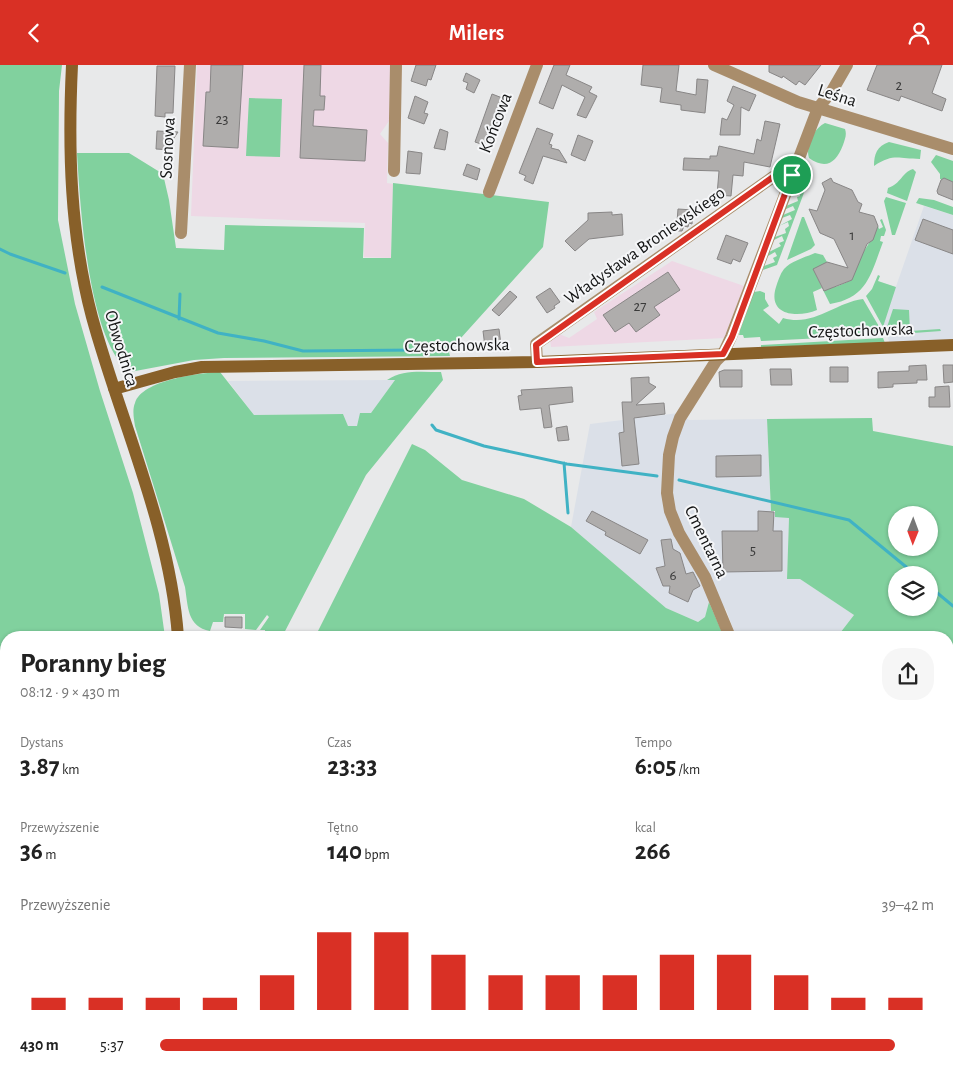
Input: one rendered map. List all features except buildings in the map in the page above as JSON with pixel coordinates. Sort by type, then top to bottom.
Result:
[{"type":"street","name":"Obwodnica","points":[[72,65],[70,158],[78,246],[92,317],[163,546],[173,594],[177,631]]},
{"type":"street","name":"Sosnowa","points":[[181,233],[190,65]]},
{"type":"street","points":[[394,171],[396,65]]},
{"type":"street","name":"Końcowa","points":[[489,192],[537,65]]},
{"type":"street","name":"Leśna","points":[[714,65],[798,102],[953,149]]},
{"type":"street","points":[[723,354],[732,337],[818,108],[832,91],[847,65]]},
{"type":"street","name":"Władysława Broniewskiego","points":[[537,362],[536,345],[773,177],[792,175]]},
{"type":"street","name":"Częstochowska","points":[[114,389],[174,372],[202,367],[537,362],[953,345]]},
{"type":"street","name":"Cmentarna","points":[[723,354],[716,361],[680,419],[669,455],[667,493],[670,511],[676,525],[705,577],[728,631]]},
{"type":"shaded area","points":[[197,65],[390,65],[389,121],[380,134],[388,143],[387,183],[393,184],[391,258],[364,257],[365,223],[191,216]]},
{"type":"shaded area","points":[[924,206],[953,215],[953,339],[890,343],[883,324]]},
{"type":"shaded area","points":[[672,261],[744,286],[724,338],[551,347],[550,340],[559,334],[569,338],[597,319],[594,312]]},
{"type":"shaded area","points":[[395,380],[371,413],[357,426],[348,426],[343,414],[254,415],[228,381]]},
{"type":"shaded area","points":[[679,413],[689,420],[767,419],[771,511],[789,517],[787,579],[800,579],[854,615],[842,631],[734,631],[726,609],[709,602],[705,617],[698,622],[666,608],[571,527],[590,424]]},
{"type":"green space","points":[[0,65],[62,65],[59,91],[58,220],[75,304],[100,391],[133,493],[159,594],[164,631],[0,631]]},
{"type":"green space","points":[[249,98],[282,99],[280,157],[246,156]]},
{"type":"green space","points":[[825,123],[845,129],[846,137],[834,160],[830,163],[820,164],[809,158],[808,148],[814,133]]},
{"type":"green space","points":[[889,142],[921,150],[920,159],[892,158],[874,166],[877,151]]},
{"type":"green space","points":[[77,153],[129,153],[163,174],[176,248],[224,250],[225,225],[364,228],[363,258],[391,258],[393,183],[549,202],[543,247],[460,339],[449,352],[450,356],[224,358],[194,360],[130,372],[116,356],[104,333],[96,303],[84,237]]},
{"type":"green space","points":[[936,155],[953,161],[953,182],[940,179],[940,174],[931,162]]},
{"type":"green space","points":[[803,169],[809,170],[811,174],[777,265],[763,270],[764,266],[775,262],[773,258],[777,256],[775,252],[768,256],[769,252],[781,246],[779,243],[784,241],[782,236],[774,240],[775,237],[786,233],[785,229],[789,226],[788,222],[779,226],[792,219],[790,215],[782,218],[783,215],[795,210],[793,206],[786,209],[786,206],[798,201],[797,197],[800,196],[801,187],[805,185],[803,181],[794,185],[799,171]]},
{"type":"green space","points":[[913,169],[916,172],[907,201],[887,193],[888,188]]},
{"type":"green space","points":[[886,197],[906,203],[895,235],[892,235],[884,201]]},
{"type":"green space","points":[[919,198],[934,200],[953,207],[953,215],[916,203]]},
{"type":"green space","points":[[802,217],[804,217],[815,245],[811,249],[787,260]]},
{"type":"green space","points":[[882,219],[886,230],[884,236],[881,236],[880,241],[883,242],[871,274],[860,290],[853,296],[830,304],[823,290],[852,280],[856,265],[878,226],[879,229],[883,227],[880,220]]},
{"type":"green space","points":[[815,253],[823,255],[827,262],[814,270],[822,288],[813,292],[817,310],[793,314],[780,309],[774,297],[783,271],[795,261]]},
{"type":"green space","points":[[878,275],[880,276],[878,281],[896,287],[883,327],[866,296],[872,289]]},
{"type":"green space","points":[[760,291],[765,293],[765,299],[769,306],[763,310],[779,324],[783,318],[794,320],[814,317],[853,301],[863,299],[884,335],[761,341],[760,337],[744,338],[743,335],[739,335],[740,330],[754,292]]},
{"type":"green space","points":[[893,309],[909,310],[910,331],[940,329],[941,331],[886,335],[884,330],[886,330]]},
{"type":"green space","points":[[883,338],[885,343],[761,347],[761,345]]},
{"type":"green space","points":[[220,372],[254,415],[343,414],[348,426],[357,426],[360,413],[371,413],[395,380],[387,380],[393,376],[413,372],[441,372],[443,380],[366,475],[285,631],[260,630],[269,617],[267,615],[256,630],[245,629],[245,614],[224,614],[223,622],[213,622],[210,631],[202,629],[197,625],[190,615],[185,587],[135,426],[133,412],[135,403],[140,395],[148,389],[172,379]]},
{"type":"green space","points":[[872,418],[873,431],[953,446],[953,631],[842,631],[854,615],[800,579],[787,579],[789,518],[775,517],[775,511],[771,511],[767,419]]},
{"type":"green space","points":[[412,444],[425,450],[462,480],[524,499],[571,527],[666,608],[698,622],[705,617],[709,602],[721,631],[318,631]]},
{"type":"waterway","points":[[0,249],[65,273]]},
{"type":"waterway","points":[[102,287],[218,333],[264,341],[303,351],[417,350]]},
{"type":"waterway","points":[[179,319],[180,294]]},
{"type":"waterway","points":[[432,425],[436,430],[484,446],[567,464],[657,476]]},
{"type":"waterway","points":[[564,463],[568,513]]},
{"type":"waterway","points":[[679,480],[849,520],[905,566]]},
{"type":"waterway","points":[[938,594],[953,606]]},
{"type":"route","points":[[792,175],[732,337],[723,354],[537,362],[536,345],[773,177],[792,175]]}]
